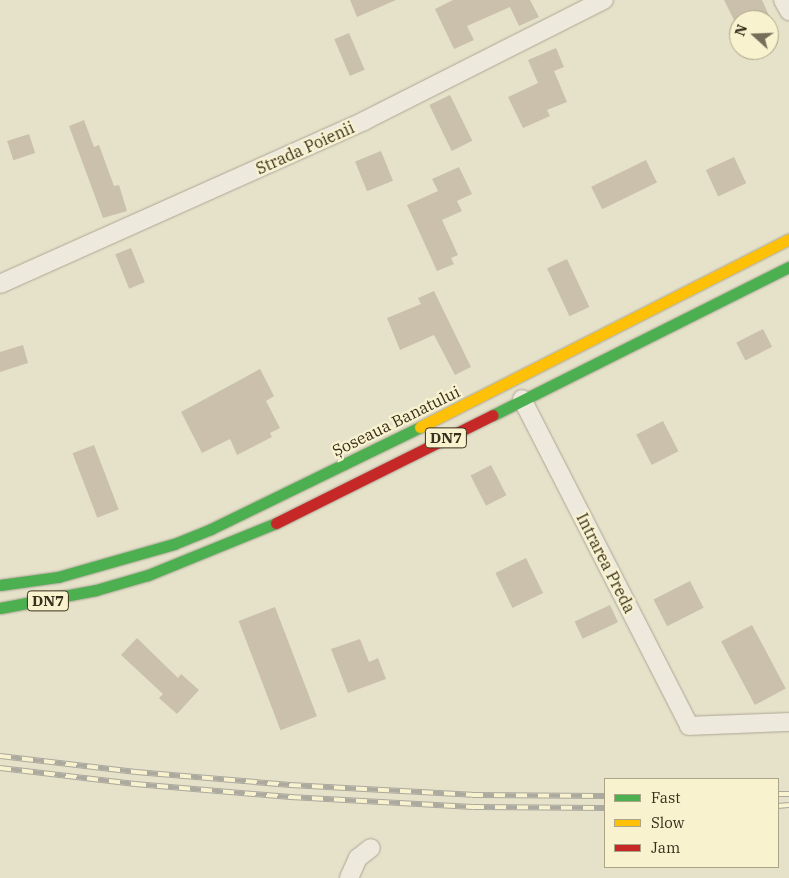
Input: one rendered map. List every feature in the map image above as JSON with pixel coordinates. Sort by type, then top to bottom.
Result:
[{"type":"main road","name":"Șoseaua Banatului","points":[[0,585],[58,577],[96,568],[211,529],[496,390],[789,239]]},
{"type":"main road","name":"DN7","points":[[0,608],[96,590],[148,575],[265,529],[789,267]]},
{"type":"street","name":"Strada Poienii","points":[[0,284],[364,121],[604,0]]},
{"type":"street","points":[[783,0],[789,11]]},
{"type":"street","name":"Intrarea Preda","points":[[522,399],[689,726],[789,722]]},
{"type":"street","points":[[350,878],[358,858],[371,848]]},
{"type":"building","points":[[350,0],[396,0],[357,17]]},
{"type":"building","points":[[453,0],[530,0],[539,17],[519,26],[510,7],[467,26],[474,40],[454,49],[435,9]]},
{"type":"building","points":[[724,0],[762,0],[766,10],[729,10]]},
{"type":"building","points":[[349,33],[365,70],[350,76],[334,39]]},
{"type":"building","points":[[556,48],[564,67],[554,71],[567,102],[547,110],[550,116],[523,128],[508,97],[538,83],[528,60]]},
{"type":"building","points":[[450,95],[472,141],[452,151],[429,105]]},
{"type":"building","points":[[84,120],[94,147],[99,145],[114,186],[119,185],[127,211],[103,218],[69,126]]},
{"type":"building","points":[[29,134],[35,153],[13,160],[7,141]]},
{"type":"building","points":[[381,151],[393,181],[367,191],[355,161]]},
{"type":"building","points":[[734,157],[746,183],[718,196],[706,170]]},
{"type":"building","points":[[646,160],[657,182],[602,209],[591,187]]},
{"type":"building","points":[[459,167],[472,194],[457,201],[462,211],[442,220],[458,255],[451,258],[454,264],[437,271],[407,205],[438,191],[432,179]]},
{"type":"building","points":[[131,248],[145,282],[129,289],[115,254]]},
{"type":"building","points":[[567,259],[589,307],[569,316],[547,268]]},
{"type":"building","points":[[434,291],[471,367],[455,375],[434,335],[400,350],[387,318],[421,304],[418,298]]},
{"type":"building","points":[[763,329],[772,347],[745,360],[736,343]]},
{"type":"building","points":[[23,345],[28,363],[0,372],[0,352]]},
{"type":"building","points":[[260,369],[274,396],[266,401],[280,428],[270,433],[272,437],[237,455],[230,439],[202,453],[181,412]]},
{"type":"building","points":[[663,421],[678,451],[652,465],[636,435]]},
{"type":"building","points":[[94,445],[119,509],[97,518],[73,453]]},
{"type":"building","points":[[491,465],[506,495],[486,506],[471,475]]},
{"type":"building","points":[[526,558],[543,593],[513,608],[495,573]]},
{"type":"building","points":[[690,581],[704,608],[667,626],[653,600]]},
{"type":"building","points":[[610,605],[618,622],[583,639],[575,621]]},
{"type":"building","points":[[275,607],[317,716],[281,730],[239,621]]},
{"type":"building","points":[[752,625],[786,689],[755,705],[721,641]]},
{"type":"building","points":[[137,638],[178,678],[181,674],[199,690],[177,714],[159,698],[163,694],[121,655]]},
{"type":"building","points":[[360,639],[369,662],[378,658],[386,679],[348,693],[331,649]]},
{"type":"railway","points":[[0,756],[136,772],[290,785],[472,795],[604,796]]},
{"type":"railway","points":[[0,768],[135,784],[290,797],[473,807],[604,808]]},
{"type":"railway","points":[[779,794],[789,794]]},
{"type":"railway","points":[[779,806],[789,805]]},
{"type":"traffic: fast","points":[[493,415],[789,267]]},
{"type":"traffic: fast","points":[[0,585],[58,577],[174,544],[211,529],[420,427]]},
{"type":"traffic: fast","points":[[0,608],[96,590],[148,575],[276,523]]},
{"type":"traffic: slow","points":[[420,427],[789,239]]},
{"type":"traffic: jam","points":[[276,523],[493,415]]}]
